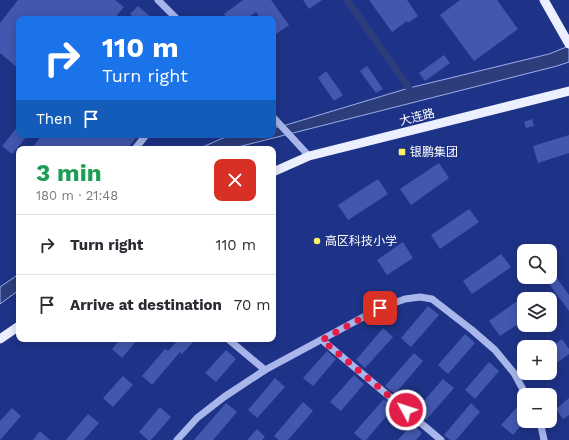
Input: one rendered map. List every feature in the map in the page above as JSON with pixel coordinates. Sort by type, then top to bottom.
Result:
[{"type":"main road","points":[[544,0],[569,44]]},
{"type":"main road","name":"大连路","points":[[276,171],[309,156],[569,91]]},
{"type":"main road","points":[[0,339],[16,328]]},
{"type":"street","points":[[158,0],[174,16]]},
{"type":"street","points":[[276,120],[309,156]]},
{"type":"street","points":[[137,146],[143,138]]},
{"type":"street","points":[[176,440],[202,414],[224,397],[265,370],[380,308],[405,299],[420,297],[432,299],[495,350],[514,373],[522,388]]},
{"type":"street","points":[[322,340],[441,440]]},
{"type":"street","points":[[232,342],[265,370]]},
{"type":"street","points":[[541,428],[544,440]]},
{"type":"water","points":[[569,46],[569,62],[276,137],[276,127],[409,88],[549,54]]},
{"type":"water","points":[[223,138],[273,138],[242,146],[205,146]]},
{"type":"water","points":[[16,276],[16,292],[0,304],[0,287]]},
{"type":"building","points":[[18,0],[115,0],[124,7],[116,16],[16,16],[16,66],[0,53],[0,23]]},
{"type":"building","points":[[243,0],[271,0],[289,25],[276,34],[276,16],[259,16],[256,12],[250,16],[225,16],[224,14]]},
{"type":"building","points":[[303,0],[322,0],[309,9]]},
{"type":"building","points":[[369,0],[407,0],[418,16],[408,23],[407,21],[392,32]]},
{"type":"building","points":[[460,0],[497,0],[518,29],[474,61],[440,15]]},
{"type":"building","points":[[138,6],[150,16],[132,16],[130,14]]},
{"type":"building","points":[[444,55],[450,63],[425,81],[419,73]]},
{"type":"building","points":[[367,66],[383,89],[376,93],[360,71]]},
{"type":"building","points":[[326,71],[343,95],[334,101],[318,78]]},
{"type":"building","points":[[532,119],[534,126],[526,128],[524,122]]},
{"type":"building","points":[[16,129],[16,138],[25,138],[19,146],[16,146],[16,149],[12,154],[2,146]]},
{"type":"building","points":[[569,135],[569,153],[538,163],[533,146]]},
{"type":"building","points":[[40,138],[136,138],[129,146],[33,146]]},
{"type":"building","points":[[439,163],[449,178],[411,205],[400,189]]},
{"type":"building","points":[[378,179],[388,194],[348,220],[338,205]]},
{"type":"building","points":[[469,209],[479,222],[440,249],[431,235]]},
{"type":"building","points":[[403,242],[413,258],[387,275],[377,260]]},
{"type":"building","points":[[501,254],[511,267],[472,294],[463,281]]},
{"type":"building","points":[[557,279],[569,295],[569,311],[557,295],[557,292],[555,292],[549,284],[557,284]]},
{"type":"building","points":[[517,301],[517,325],[500,336],[489,321]]},
{"type":"building","points":[[428,306],[439,315],[411,347],[401,338]]},
{"type":"building","points":[[383,328],[393,337],[365,368],[356,360]]},
{"type":"building","points":[[465,334],[475,343],[448,374],[438,365]]},
{"type":"building","points":[[562,339],[569,349],[569,354],[557,363],[557,343]]},
{"type":"building","points":[[118,342],[135,342],[122,358],[112,349]]},
{"type":"building","points":[[176,342],[193,342],[182,354],[180,352],[152,385],[142,376],[165,349],[168,351]]},
{"type":"building","points":[[226,350],[236,359],[216,382],[205,373]]},
{"type":"building","points":[[327,351],[336,359],[313,386],[303,378]]},
{"type":"building","points":[[414,353],[423,361],[395,394],[385,386]]},
{"type":"building","points":[[489,362],[499,371],[475,399],[465,390]]},
{"type":"building","points":[[354,375],[364,384],[341,411],[330,402]]},
{"type":"building","points":[[123,376],[133,385],[113,407],[103,398]]},
{"type":"building","points":[[275,378],[285,387],[257,418],[248,410]]},
{"type":"building","points":[[443,379],[454,388],[426,420],[415,411]]},
{"type":"building","points":[[569,398],[569,415],[563,419],[557,408]]},
{"type":"building","points":[[384,399],[394,407],[366,440],[362,440],[354,433]]},
{"type":"building","points":[[303,402],[313,411],[288,440],[279,440],[274,436]]},
{"type":"building","points":[[226,403],[237,412],[213,440],[194,440]]},
{"type":"building","points":[[471,403],[480,412],[456,440],[450,440],[444,435]]},
{"type":"building","points":[[160,407],[171,417],[151,440],[148,440],[139,432]]},
{"type":"building","points":[[517,407],[517,428],[519,428],[513,435],[501,425]]},
{"type":"building","points":[[12,408],[21,416],[0,440],[0,421]]},
{"type":"building","points":[[88,414],[99,423],[84,440],[66,440]]},
{"type":"building","points":[[412,424],[422,433],[416,440],[398,440]]},
{"type":"building","points":[[257,429],[265,437],[262,440],[247,440]]},
{"type":"building","points":[[40,431],[50,440],[33,440]]},
{"type":"waterway","points":[[347,0],[409,88]]},
{"type":"place","name":"银鹏集团","points":[[402,152]]},
{"type":"place","name":"高区科技小学","points":[[317,241]]},
{"type":"route","points":[[380,308],[322,340],[406,410]]}]
